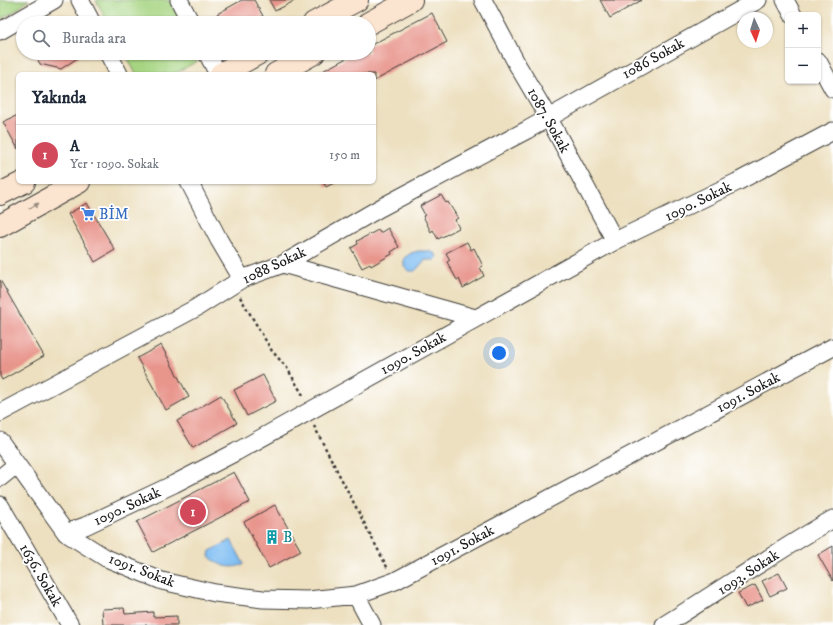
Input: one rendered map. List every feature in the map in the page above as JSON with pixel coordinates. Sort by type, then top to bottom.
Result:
[{"type":"main road","points":[[327,16],[357,0]]},
{"type":"main road","points":[[376,19],[412,0]]},
{"type":"main road","points":[[223,72],[246,60]]},
{"type":"main road","points":[[280,72],[301,60]]},
{"type":"main road","points":[[0,194],[20,184]]},
{"type":"main road","points":[[0,226],[75,184]]},
{"type":"street","points":[[26,16],[54,0]]},
{"type":"street","points":[[80,0],[88,16]]},
{"type":"street","points":[[179,0],[187,16]]},
{"type":"street","name":"1087. Sokak","points":[[483,0],[615,241]]},
{"type":"street","name":"1086 Sokak","points":[[548,117],[758,0]]},
{"type":"street","points":[[785,0],[791,12]]},
{"type":"street","points":[[0,31],[16,22]]},
{"type":"street","points":[[112,60],[119,72]]},
{"type":"street","points":[[211,60],[218,72]]},
{"type":"street","points":[[821,67],[833,89]]},
{"type":"street","name":"1088 Sokak","points":[[0,413],[196,308],[238,282],[283,264],[380,208],[548,117]]},
{"type":"street","name":"1090. Sokak","points":[[66,533],[85,526],[174,484],[236,452],[615,241],[737,182],[833,131]]},
{"type":"street","points":[[190,184],[219,240],[238,282]]},
{"type":"street","points":[[283,264],[475,318]]},
{"type":"street","name":"1091. Sokak","points":[[66,533],[106,558],[162,581],[215,594],[263,599],[308,600],[356,595],[395,581],[833,347]]},
{"type":"street","points":[[0,441],[66,533]]},
{"type":"street","points":[[0,478],[16,465]]},
{"type":"street","name":"1636. Sokak","points":[[0,505],[70,625]]},
{"type":"street","name":"1093. Sokak","points":[[664,625],[799,538],[833,519]]},
{"type":"street","points":[[356,595],[372,625]]},
{"type":"path","points":[[238,282],[272,351],[287,368],[301,391],[304,397],[307,412],[395,581]]},
{"type":"green space","points":[[0,0],[29,0],[12,13],[0,19]]},
{"type":"green space","points":[[96,0],[169,0],[178,16],[104,16]]},
{"type":"green space","points":[[129,60],[199,60],[178,72],[135,72]]},
{"type":"water","points":[[418,251],[429,251],[436,254],[437,258],[435,260],[425,260],[415,271],[408,271],[404,267],[404,258],[411,253]]},
{"type":"water","points":[[231,540],[244,564],[234,567],[225,566],[216,562],[209,556],[210,551]]},
{"type":"building","points":[[242,0],[254,0],[263,16],[218,16],[217,14]]},
{"type":"building","points":[[269,0],[296,0],[275,11]]},
{"type":"building","points":[[600,0],[642,0],[610,18]]},
{"type":"building","points":[[432,13],[447,42],[376,80],[376,72],[321,72],[343,60],[376,60],[376,42]]},
{"type":"building","points":[[38,60],[74,60],[61,69],[40,64]]},
{"type":"building","points":[[16,116],[16,145],[3,122]]},
{"type":"building","points":[[324,184],[332,184],[326,187]]},
{"type":"building","points":[[441,195],[446,203],[448,202],[458,218],[455,220],[459,228],[438,239],[433,230],[431,232],[420,206]]},
{"type":"building","points":[[87,203],[115,250],[95,262],[68,214]]},
{"type":"building","points":[[388,228],[399,247],[391,252],[392,254],[371,266],[370,264],[362,268],[351,248],[358,244],[357,241],[378,230],[380,233]]},
{"type":"building","points":[[467,242],[471,250],[474,248],[483,266],[480,267],[484,276],[463,288],[459,279],[457,280],[447,262],[450,260],[446,253]]},
{"type":"building","points":[[0,280],[44,356],[2,380],[0,376]]},
{"type":"building","points":[[161,345],[189,397],[166,410],[137,358]]},
{"type":"building","points":[[263,375],[276,401],[247,416],[234,390]]},
{"type":"building","points":[[221,395],[237,423],[193,448],[177,421]]},
{"type":"building","points":[[234,472],[250,502],[153,552],[137,522]]},
{"type":"building","name":"B","points":[[275,505],[301,551],[269,568],[244,522]]},
{"type":"building","points":[[833,546],[833,581],[818,555]]},
{"type":"building","points":[[779,573],[787,588],[770,596],[762,581]]},
{"type":"building","points":[[755,585],[763,600],[746,608],[738,593]]},
{"type":"building","points":[[124,608],[125,614],[153,612],[153,617],[177,616],[177,625],[103,625],[102,609]]},
{"type":"place","name":"BİM","points":[[88,214]]},
{"type":"place","name":"A","points":[[193,512]]},
{"type":"place","name":"B","points":[[272,537]]}]
